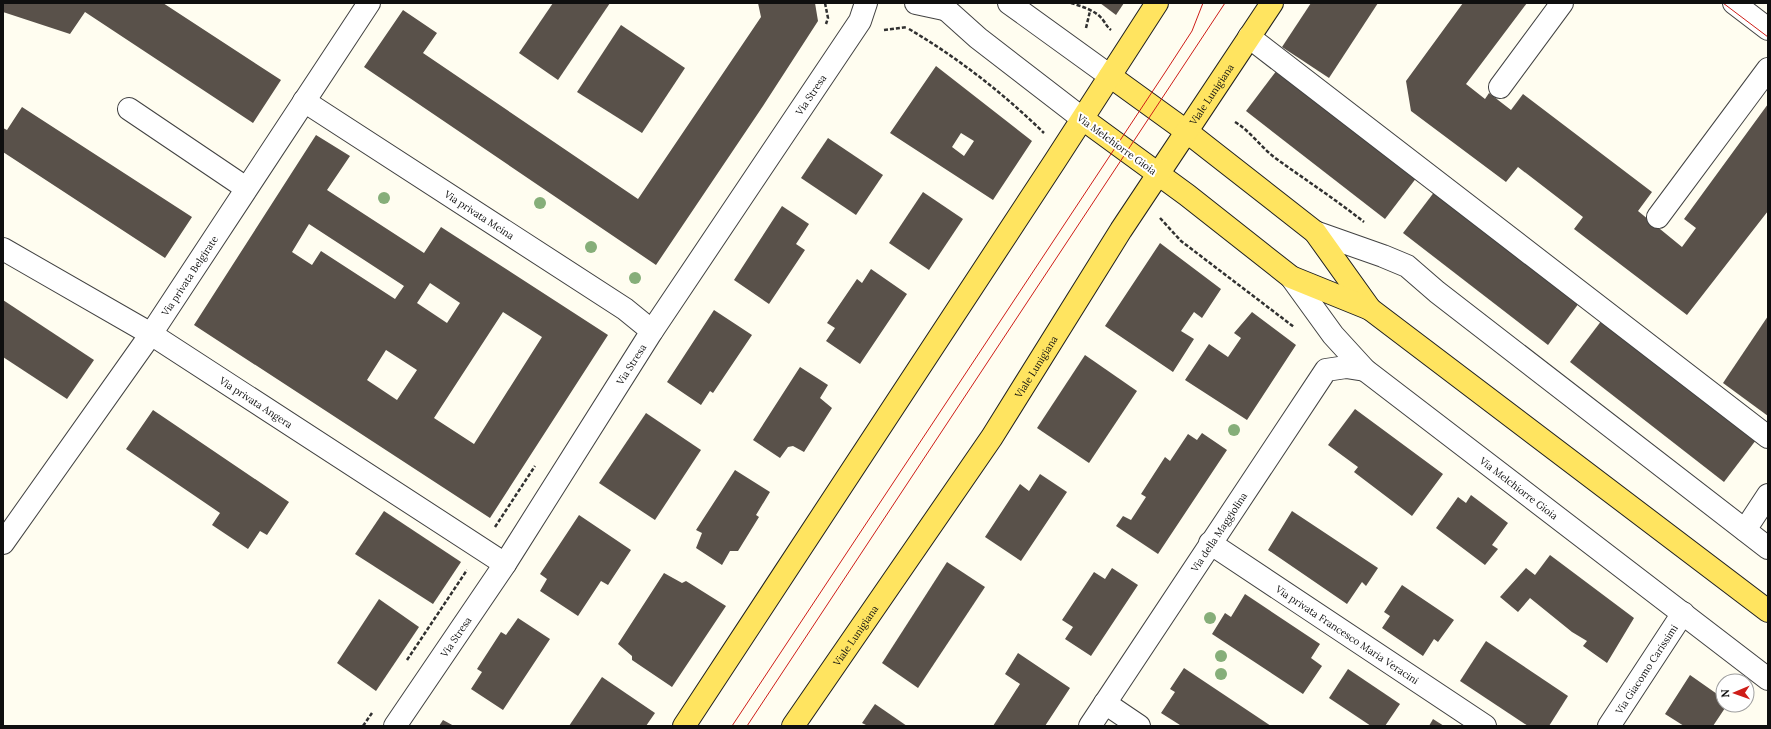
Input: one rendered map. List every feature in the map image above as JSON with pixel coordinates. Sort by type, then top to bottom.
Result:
[{"type":"main road","points":[[684,726],[1157,3]]},
{"type":"main road","name":"Viale Lunigiana","points":[[793,726],[992,437],[1121,230],[1272,3]]},
{"type":"main road","name":"Via Melchiorre Gioia","points":[[1110,76],[1186,131],[1315,232],[1370,309]]},
{"type":"main road","name":"Via Melchiorre Gioia","points":[[1082,118],[1158,174],[1291,277],[1370,309],[1768,611]]},
{"type":"street","name":"Via privata Belgirate","points":[[3,543],[151,334],[369,3]]},
{"type":"street","name":"Via Stresa","points":[[395,726],[505,564],[652,331],[860,21],[866,3]]},
{"type":"street","name":"Via Melchiorre Gioia","points":[[916,3],[941,6],[978,38],[1082,118]]},
{"type":"street","name":"Via Melchiorre Gioia","points":[[1010,3],[1036,13],[1110,76]]},
{"type":"street","points":[[1500,87],[1562,3]]},
{"type":"street","points":[[1743,6],[1768,29]]},
{"type":"street","points":[[1249,37],[1768,437]]},
{"type":"street","points":[[1658,217],[1768,69]]},
{"type":"street","name":"Via privata Meina","points":[[304,101],[625,309],[652,331]]},
{"type":"street","points":[[129,109],[246,188]]},
{"type":"street","name":"Via Melchiorre Gioia","points":[[1315,232],[1407,266],[1437,292],[1768,548]]},
{"type":"street","name":"Via privata Angera","points":[[3,249],[151,334],[505,564]]},
{"type":"street","name":"Via Melchiorre Gioia","points":[[1291,277],[1333,335],[1365,370],[1768,679]]},
{"type":"street","name":"Via della Maggiolina","points":[[1090,726],[1326,370],[1346,367],[1365,370]]},
{"type":"street","points":[[1745,530],[1768,495]]},
{"type":"street","name":"Via privata Francesco Maria Veracini","points":[[1210,543],[1486,726]]},
{"type":"street","name":"Via Giacomo Carissimi","points":[[1609,726],[1683,613]]},
{"type":"street","points":[[1105,703],[1139,726]]},
{"type":"path","points":[[1070,3],[1090,11],[1102,19],[1105,25],[1113,32]]},
{"type":"path","points":[[1085,29],[1090,11]]},
{"type":"path","points":[[902,23],[975,73],[1025,115],[1048,138]]},
{"type":"path","points":[[1235,122],[1244,128],[1274,157],[1368,225]]},
{"type":"path","points":[[1160,218],[1181,241],[1299,330]]},
{"type":"path","points":[[403,666],[469,566]]},
{"type":"path","points":[[363,726],[372,713]]},
{"type":"building","points":[[3,3],[163,3],[281,80],[253,123],[85,12],[70,34],[3,12]]},
{"type":"building","points":[[553,3],[610,3],[558,80],[519,53]]},
{"type":"building","points":[[758,3],[815,3],[818,21],[656,265],[364,67],[403,10],[437,33],[423,53],[638,199],[761,17]]},
{"type":"building","points":[[1100,3],[1124,3],[1116,15]]},
{"type":"building","points":[[1311,3],[1378,3],[1329,78],[1282,47]]},
{"type":"building","points":[[1463,3],[1527,3],[1466,84],[1485,99],[1489,93],[1511,110],[1523,94],[1652,192],[1638,211],[1682,247],[1696,228],[1684,219],[1768,104],[1768,211],[1687,315],[1574,229],[1583,217],[1518,167],[1506,182],[1411,111],[1406,81]]},
{"type":"building","points":[[621,25],[685,68],[642,133],[577,92]]},
{"type":"building","points":[[936,66],[1032,141],[993,200],[890,133]],"holes":[[[961,133],[974,141],[964,156],[952,147]]]},
{"type":"building","points":[[1277,70],[1417,177],[1385,219],[1246,111]]},
{"type":"building","points":[[22,107],[192,217],[165,258],[3,152],[3,128],[7,130]]},
{"type":"building","points":[[316,135],[350,156],[327,190],[424,253],[441,227],[608,335],[490,518],[194,325]],"holes":[[[309,224],[404,286],[395,299],[321,251],[312,265],[292,252]],[[430,283],[460,303],[447,323],[417,303]],[[503,312],[542,337],[474,444],[434,418]],[[386,350],[417,370],[397,400],[367,380]]]},
{"type":"building","points":[[828,138],[883,175],[856,215],[801,178]]},
{"type":"building","points":[[1435,191],[1579,303],[1548,345],[1403,233]]},
{"type":"building","points":[[923,192],[963,219],[929,270],[889,243]]},
{"type":"building","points":[[782,206],[809,224],[796,244],[805,250],[769,304],[734,280]]},
{"type":"building","points":[[1160,243],[1221,289],[1202,318],[1194,312],[1181,331],[1194,339],[1173,372],[1105,326]]},
{"type":"building","points":[[871,269],[907,294],[860,364],[826,341],[835,328],[827,323],[857,279],[862,283]]},
{"type":"building","points":[[3,300],[94,360],[67,399],[3,357]]},
{"type":"building","points":[[714,310],[752,335],[713,393],[710,391],[701,405],[667,382]]},
{"type":"building","points":[[1252,312],[1296,345],[1247,420],[1185,380],[1209,344],[1228,357],[1241,338],[1234,333]]},
{"type":"building","points":[[1768,316],[1768,416],[1723,383]]},
{"type":"building","points":[[1602,320],[1756,440],[1724,482],[1570,362]]},
{"type":"building","points":[[1085,355],[1137,391],[1089,463],[1037,428]]},
{"type":"building","points":[[800,367],[828,385],[820,398],[832,408],[804,452],[793,446],[788,447],[780,458],[753,440]]},
{"type":"building","points":[[1355,409],[1443,474],[1412,516],[1354,472],[1358,467],[1328,445]]},
{"type":"building","points":[[153,410],[289,502],[267,535],[260,531],[248,549],[212,525],[220,513],[126,449]]},
{"type":"building","points":[[646,413],[701,450],[655,520],[599,483]]},
{"type":"building","points":[[1202,433],[1227,450],[1158,554],[1116,526],[1123,516],[1131,520],[1146,497],[1141,494],[1165,457],[1170,461],[1188,434],[1197,440]]},
{"type":"building","points":[[735,470],[770,492],[756,515],[759,517],[738,551],[730,551],[722,565],[696,548],[702,533],[696,530]]},
{"type":"building","points":[[1040,474],[1067,492],[1021,561],[985,537],[1020,484],[1029,491]]},
{"type":"building","points":[[1471,495],[1508,523],[1492,545],[1498,549],[1485,565],[1436,528],[1458,497],[1466,503]]},
{"type":"building","points":[[384,511],[461,562],[433,604],[355,554]]},
{"type":"building","points":[[1292,511],[1378,568],[1366,586],[1362,582],[1347,604],[1268,550]]},
{"type":"building","points":[[579,515],[631,550],[608,585],[601,581],[578,616],[540,591],[547,579],[540,574]]},
{"type":"building","points":[[1550,555],[1634,618],[1607,663],[1583,646],[1587,641],[1572,632],[1530,598],[1518,612],[1500,597],[1526,568],[1535,575]]},
{"type":"building","points":[[947,562],[985,587],[918,688],[882,663]]},
{"type":"building","points":[[1112,568],[1138,585],[1091,656],[1065,639],[1073,627],[1062,620],[1094,572],[1105,579]]},
{"type":"building","points":[[664,573],[682,583],[686,581],[726,606],[672,687],[632,660],[632,656],[618,644]]},
{"type":"building","points":[[1402,585],[1454,620],[1438,642],[1434,639],[1423,656],[1382,628],[1390,616],[1384,612]]},
{"type":"building","points":[[1245,594],[1320,644],[1311,658],[1322,666],[1303,694],[1212,634],[1225,613],[1231,617]]},
{"type":"building","points":[[379,599],[419,627],[376,691],[337,663]]},
{"type":"building","points":[[518,618],[550,639],[503,710],[471,689],[482,672],[477,669],[501,632],[506,635]]},
{"type":"building","points":[[1486,641],[1568,696],[1549,726],[1528,726],[1460,681]]},
{"type":"building","points":[[1018,653],[1070,688],[1045,726],[993,726],[1020,684],[1005,674]]},
{"type":"building","points":[[1184,668],[1271,726],[1180,725],[1161,713],[1175,692],[1170,689]]},
{"type":"building","points":[[1348,669],[1400,704],[1385,726],[1371,726],[1329,698]]},
{"type":"building","points":[[1690,675],[1715,693],[1715,713],[1722,713],[1713,726],[1684,726],[1665,714]]},
{"type":"building","points":[[602,677],[655,713],[646,726],[569,726]]},
{"type":"building","points":[[875,704],[907,726],[868,726],[862,723]]},
{"type":"building","points":[[1433,719],[1444,726],[1429,726]]},
{"type":"building","points":[[443,720],[454,726],[439,726]]},
{"type":"tram line","points":[[732,726],[1166,71],[1192,31],[1203,3]]},
{"type":"tram line","points":[[747,726],[1225,3]]},
{"type":"tram line","points":[[1723,3],[1768,37]]}]
